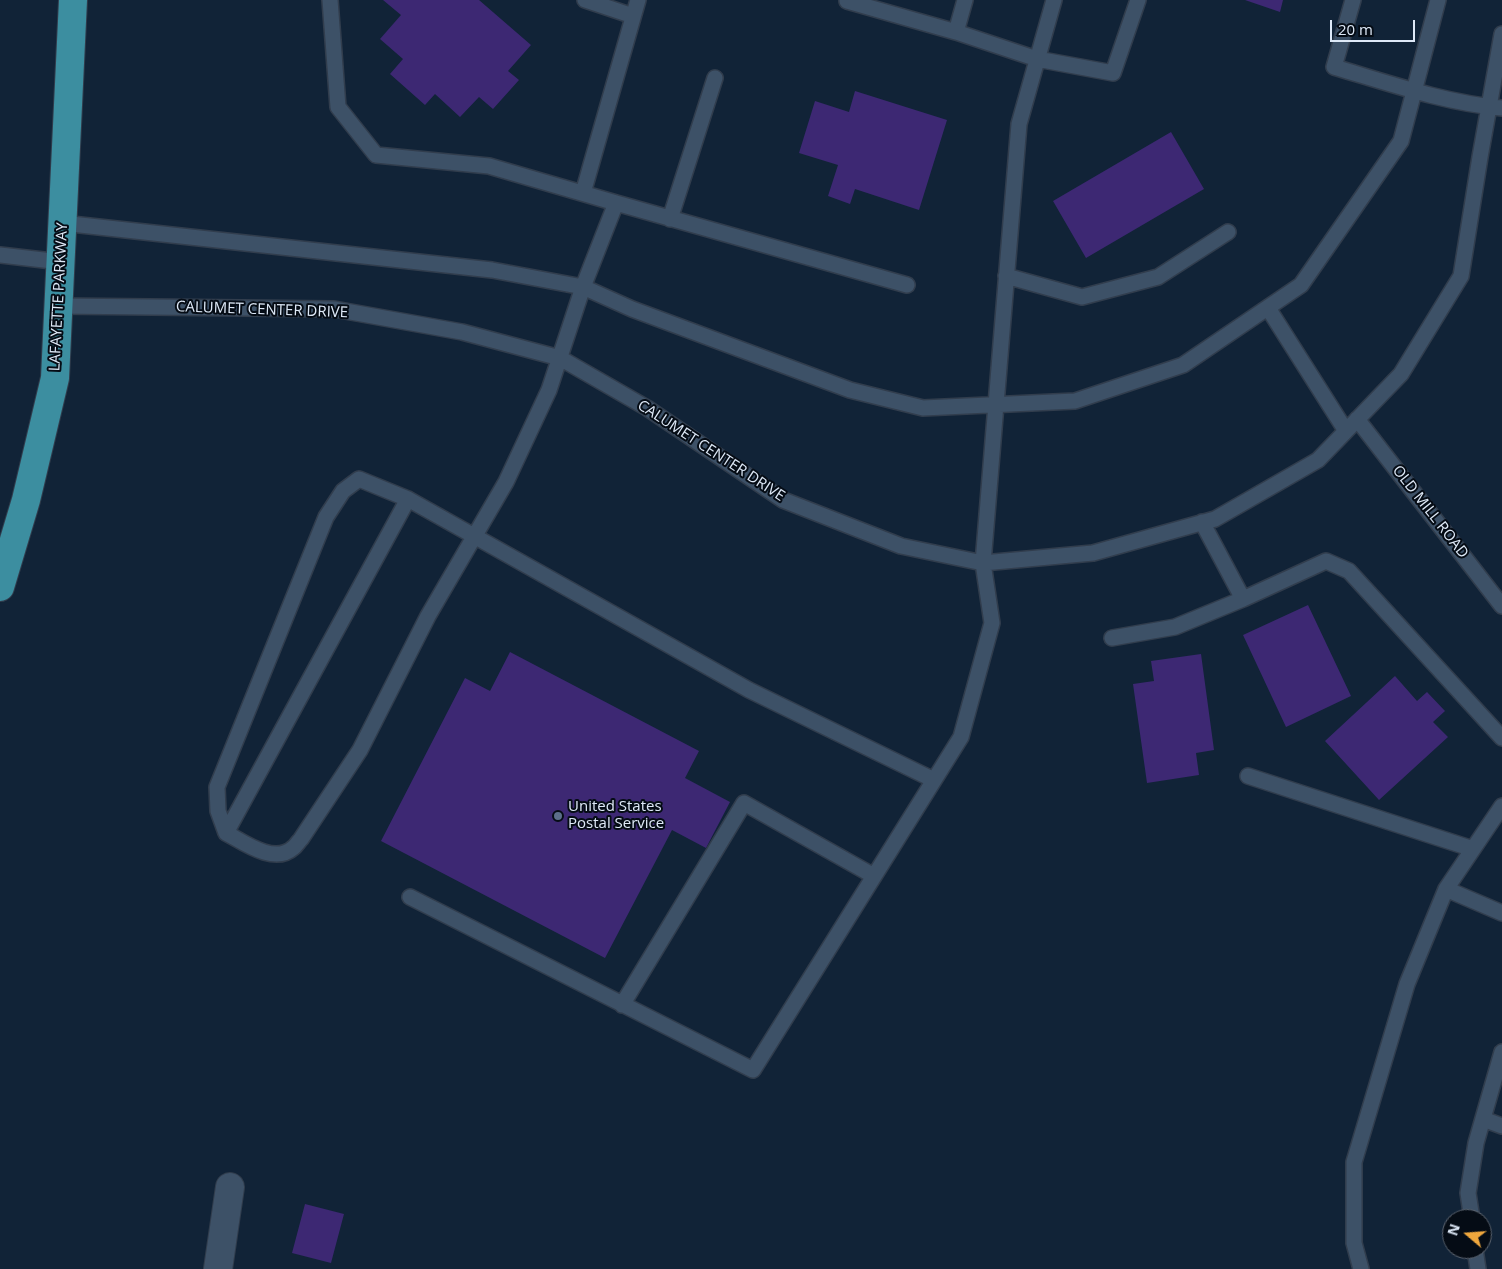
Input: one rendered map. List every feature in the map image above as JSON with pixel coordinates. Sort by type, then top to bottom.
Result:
[{"type":"highway","name":"LAFAYETTE PARKWAY","points":[[0,587],[26,500],[55,378],[73,0]]},
{"type":"street","points":[[218,1269],[230,1187]]},
{"type":"lane","points":[[330,0],[338,107],[376,155],[489,166],[907,286]]},
{"type":"lane","points":[[585,0],[633,16]]},
{"type":"lane","points":[[583,193],[638,0]]},
{"type":"lane","points":[[956,32],[965,0]]},
{"type":"lane","points":[[410,897],[753,1070],[961,737],[992,623],[984,563],[995,404],[1019,124],[1054,0]]},
{"type":"lane","points":[[847,1],[956,32],[1037,59],[1113,73],[1138,0]]},
{"type":"lane","points":[[1353,0],[1334,66],[1414,91],[1495,107]]},
{"type":"lane","points":[[62,223],[492,270],[583,287],[632,309],[850,390],[924,408],[1075,401],[1183,364],[1301,286],[1401,141],[1438,0]]},
{"type":"lane","name":"CALUMET CENTER DRIVE","points":[[59,306],[334,308],[462,332],[560,358],[647,408],[783,500],[901,546],[984,563],[1093,553],[1215,519],[1318,460],[1401,374],[1461,276],[1495,107],[1502,34]]},
{"type":"lane","points":[[670,219],[715,78]]},
{"type":"lane","points":[[616,203],[583,287],[549,390],[506,482],[476,536],[428,616],[360,750],[292,850],[279,854],[266,853],[226,833],[218,811],[217,787],[326,516],[343,491],[359,479],[408,499],[476,536],[749,690],[934,780]]},
{"type":"lane","points":[[1006,276],[1082,297],[1158,277],[1228,232]]},
{"type":"lane","points":[[0,255],[61,262]]},
{"type":"lane","points":[[1268,308],[1346,431]]},
{"type":"lane","name":"OLD MILL ROAD","points":[[1357,419],[1502,606]]},
{"type":"lane","points":[[226,833],[408,499]]},
{"type":"lane","points":[[1202,522],[1243,600]]},
{"type":"lane","points":[[1112,638],[1175,627],[1243,600],[1326,561],[1349,571],[1502,738]]},
{"type":"lane","points":[[1248,776],[1473,849]]},
{"type":"lane","points":[[622,1005],[744,803],[874,876]]},
{"type":"lane","points":[[1361,1269],[1354,1243],[1354,1162],[1407,984],[1446,889],[1502,806]]},
{"type":"lane","points":[[1446,889],[1502,913]]},
{"type":"lane","points":[[1470,1209],[1468,1193],[1476,1143],[1502,1052]]},
{"type":"lane","points":[[1483,1119],[1502,1126]]},
{"type":"building","points":[[383,0],[479,0],[531,45],[508,71],[519,80],[493,109],[479,97],[460,117],[435,94],[425,105],[390,74],[403,59],[380,39],[401,15]]},
{"type":"building","points":[[1245,0],[1283,0],[1280,12]]},
{"type":"building","points":[[855,91],[947,120],[919,210],[855,189],[850,204],[828,196],[838,165],[799,153],[815,101],[849,112]]},
{"type":"building","points":[[1171,132],[1204,189],[1086,258],[1053,201]]},
{"type":"building","points":[[1308,605],[1351,696],[1286,727],[1243,635]]},
{"type":"building","name":"United States Postal Service","points":[[510,652],[699,751],[685,778],[730,802],[706,848],[672,830],[605,958],[381,841],[465,678],[490,691]]},
{"type":"building","points":[[1201,654],[1214,750],[1196,753],[1199,775],[1147,783],[1133,684],[1154,681],[1151,661]]},
{"type":"building","points":[[1395,676],[1417,701],[1427,692],[1445,711],[1433,722],[1448,737],[1379,800],[1325,741]]},
{"type":"building","points":[[305,1204],[344,1214],[331,1263],[292,1253]]},
{"type":"place","name":"United States Postal Service","points":[[558,816]]}]
